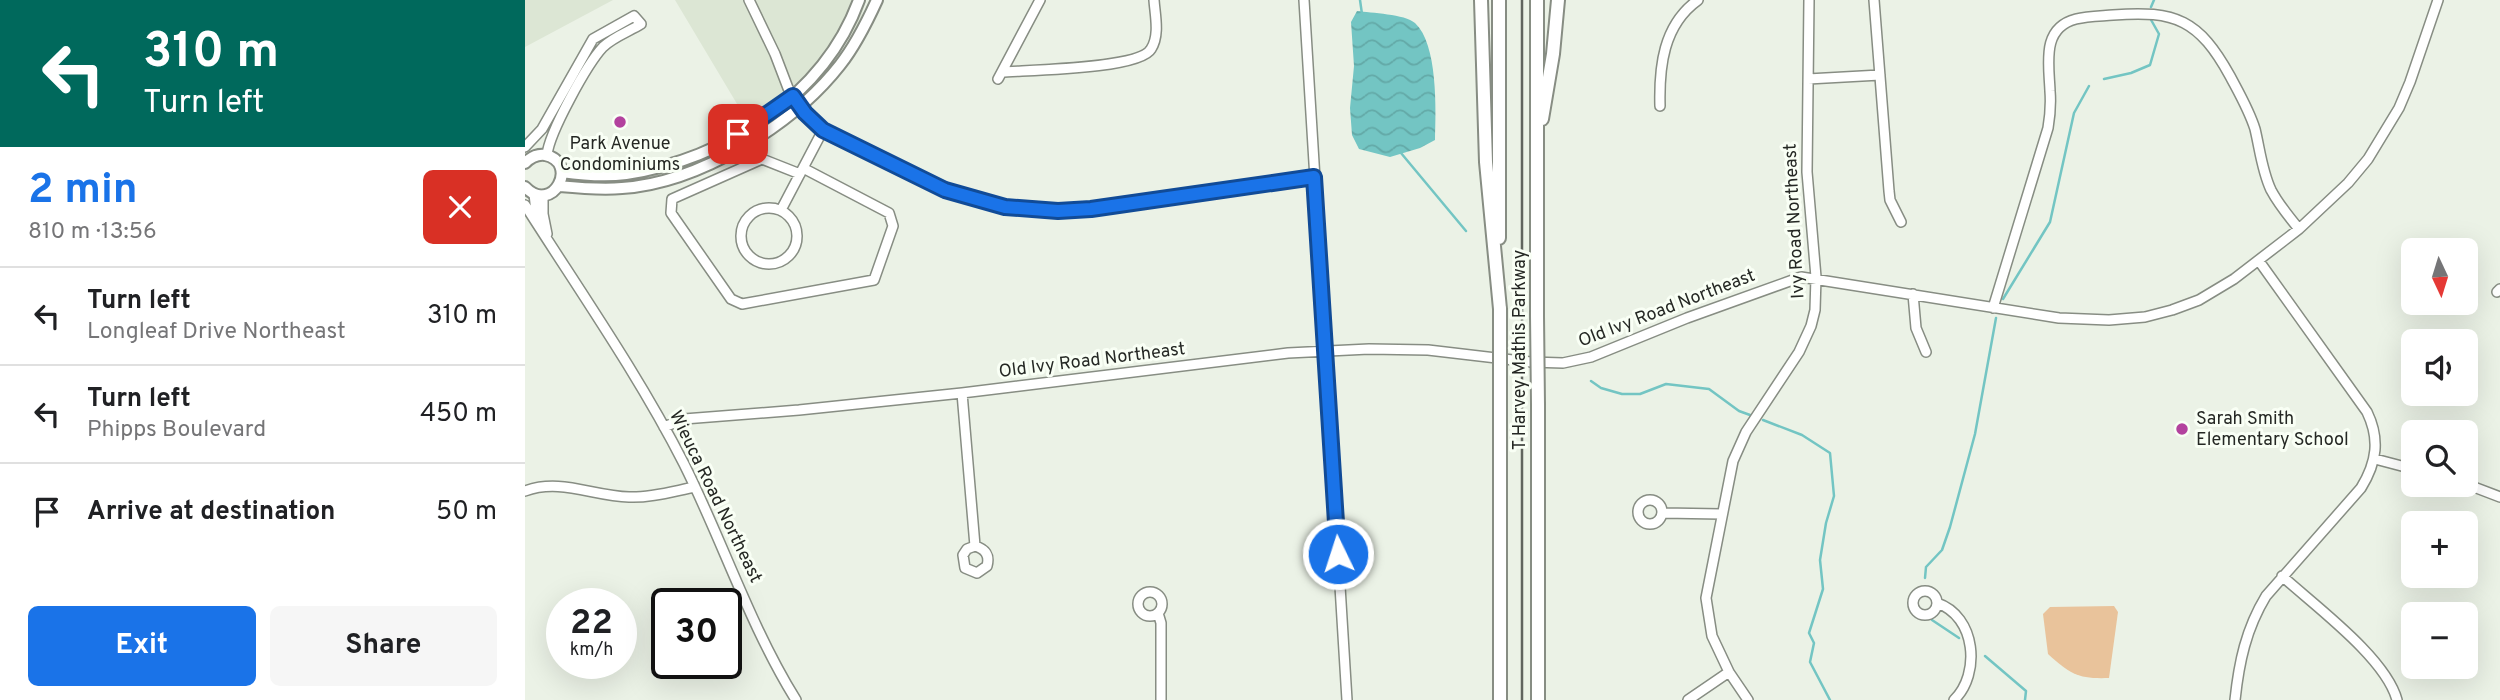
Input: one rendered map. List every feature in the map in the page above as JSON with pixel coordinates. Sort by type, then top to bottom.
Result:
[{"type":"highway","points":[[1481,0],[1486,162],[1500,309]]},
{"type":"highway","name":"T Harvey Mathis Parkway","points":[[1499,0],[1500,700]]},
{"type":"highway","name":"T Harvey Mathis Parkway","points":[[1537,0],[1538,700]]},
{"type":"highway","points":[[1537,147],[1548,93],[1558,0]]},
{"type":"main road","points":[[558,186],[586,189],[625,188],[682,174],[729,156],[761,136],[796,101],[841,40],[859,0]]},
{"type":"main road","points":[[562,172],[587,176],[623,175],[678,161],[722,144],[825,83],[841,63],[877,0]]},
{"type":"main road","points":[[528,160],[547,155],[558,163],[562,172],[558,186],[552,192],[534,192]]},
{"type":"street","points":[[749,0],[796,101],[823,130],[945,190],[985,203],[1026,210],[1091,209],[1314,177]]},
{"type":"street","points":[[1040,0],[1000,75],[1097,66],[1143,56],[1150,51],[1156,38],[1154,0]]},
{"type":"street","points":[[1304,0],[1347,700]]},
{"type":"street","points":[[1660,106],[1660,79],[1665,47],[1679,19],[1699,0]]},
{"type":"street","name":"Ivy Road Northeast","points":[[1748,700],[1729,672],[1712,636],[1706,610],[1708,583],[1727,482],[1739,446],[1805,340],[1815,310],[1816,277],[1807,172],[1809,0]]},
{"type":"street","points":[[1874,0],[1888,191],[1901,222]]},
{"type":"street","name":"Old Ivy Road Northeast","points":[[664,427],[684,419],[962,393],[1226,360],[1325,351],[1428,349],[1531,362],[1563,363],[1605,352],[1801,276],[2059,318],[2109,320],[2145,317],[2199,300],[2234,279],[2299,229],[2348,183],[2386,132],[2410,82],[2438,0]]},
{"type":"street","points":[[1993,308],[2047,128],[2051,100],[2047,58],[2049,46],[2059,28],[2077,18],[2157,14],[2182,22],[2204,37],[2218,54],[2247,107],[2255,128],[2263,169],[2272,191],[2299,229]]},
{"type":"street","points":[[528,160],[542,129],[593,40],[635,16],[641,24],[604,46],[586,72],[551,136],[547,155]]},
{"type":"street","points":[[1808,79],[1880,75]]},
{"type":"street","points":[[525,147],[542,129]]},
{"type":"street","points":[[781,210],[823,130]]},
{"type":"street","points":[[762,159],[802,171],[889,214],[893,226],[874,280],[742,303],[731,299],[671,213],[673,199],[762,159]]},
{"type":"street","name":"Wieuca Road Northeast","points":[[534,192],[538,226]]},
{"type":"street","name":"Wieuca Road Northeast","points":[[534,192],[549,242]]},
{"type":"street","name":"Wieuca Road Northeast","points":[[525,205],[614,343],[664,427],[695,486],[792,699]]},
{"type":"street","points":[[768,207],[781,210],[796,226],[796,246],[784,260],[768,264],[758,262],[748,255],[743,247],[741,230],[744,221],[758,209],[768,207]]},
{"type":"street","points":[[2235,700],[2238,667],[2254,615],[2282,576],[2361,488],[2375,459],[2375,433],[2368,412],[2259,261]]},
{"type":"street","points":[[1913,294],[1916,328],[1926,352]]},
{"type":"street","points":[[962,393],[975,546]]},
{"type":"street","points":[[2375,459],[2401,466]]},
{"type":"street","points":[[525,491],[537,486],[566,486],[629,497],[695,486]]},
{"type":"street","points":[[2478,489],[2500,497]]},
{"type":"street","points":[[1663,513],[1721,514]]},
{"type":"street","points":[[2282,576],[2371,656],[2387,677],[2397,700]]},
{"type":"street","points":[[1937,603],[1945,606],[1963,623],[1968,633],[1971,656],[1968,683],[1954,700]]},
{"type":"street","points":[[1158,613],[1161,623],[1161,700]]},
{"type":"street","points":[[1689,700],[1729,672]]},
{"type":"shaded area","points":[[525,0],[613,0],[525,47]]},
{"type":"shaded area","points":[[675,0],[866,0],[859,25],[829,65],[749,124]]},
{"type":"shaded area","points":[[2114,606],[2118,612],[2109,678],[2090,678],[2076,674],[2048,654],[2043,614],[2050,607]]},
{"type":"water","points":[[1357,11],[1410,20],[1423,33],[1434,78],[1435,140],[1420,148],[1390,157],[1359,149],[1352,135],[1350,108],[1354,66],[1351,22]]},
{"type":"waterway","points":[[1360,0],[1362,14]]},
{"type":"waterway","points":[[2151,7],[2154,0]]},
{"type":"waterway","points":[[2104,79],[2131,73],[2150,65],[2159,34],[2150,18]]},
{"type":"waterway","points":[[2003,299],[2050,222],[2074,113],[2089,86]]},
{"type":"waterway","points":[[1401,153],[1466,231]]},
{"type":"waterway","points":[[1925,578],[1926,567],[1942,550],[1950,527],[1975,434],[1996,318]]},
{"type":"waterway","points":[[1591,381],[1601,388],[1622,394],[1640,394],[1666,384],[1709,389],[1739,411],[1750,415]]},
{"type":"waterway","points":[[1763,420],[1802,435],[1830,453],[1834,496],[1820,560],[1823,589],[1809,633],[1814,643],[1810,662],[1830,700]]},
{"type":"waterway","points":[[1932,620],[1959,638]]},
{"type":"waterway","points":[[1985,656],[2026,691],[2025,700]]},
{"type":"railway","points":[[1522,0],[1522,700]]},
{"type":"place","name":"Park Avenue Condominiums","points":[[620,122]]},
{"type":"place","name":"Sarah Smith Elementary School","points":[[2182,429]]},
{"type":"route","points":[[738,134],[793,96],[805,113],[823,130],[931,184],[985,203],[1026,210],[1091,209],[1314,177],[1338,554]]}]
